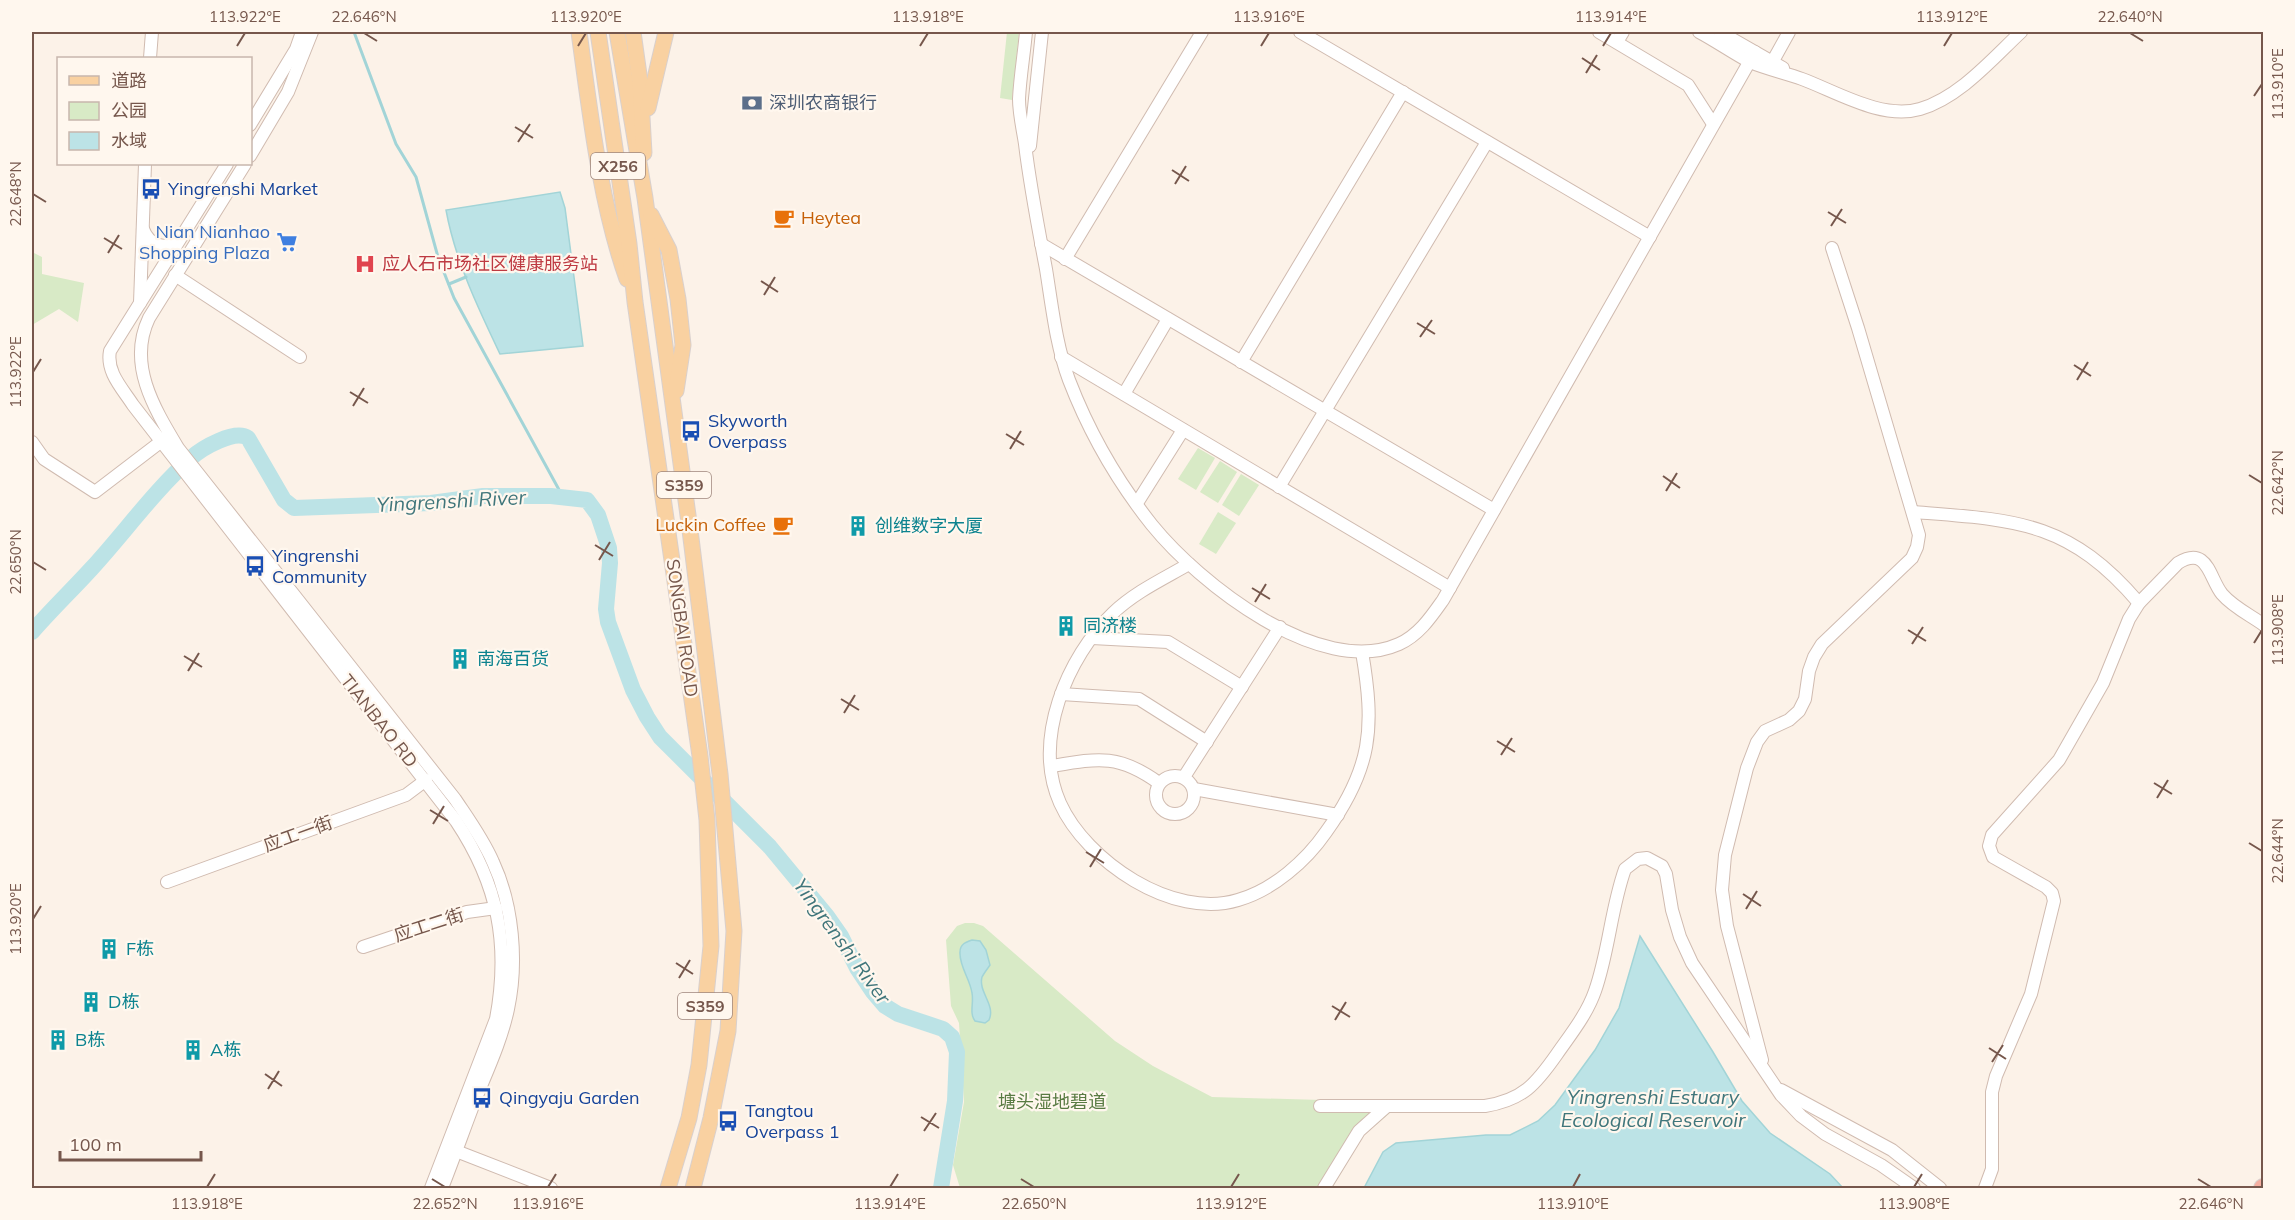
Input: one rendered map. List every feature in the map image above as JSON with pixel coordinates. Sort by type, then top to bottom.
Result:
[{"type":"main road","name":"S359","points":[[569,32],[591,114]]},
{"type":"main road","name":"S359","points":[[579,32],[615,246],[635,302]]},
{"type":"main road","name":"SONGBAI ROAD","points":[[598,32],[700,756],[707,820],[711,946],[699,1065],[689,1118],[668,1188]]},
{"type":"main road","name":"SONGBAI ROAD","points":[[617,32],[645,202],[673,406],[720,774],[734,932],[728,1031],[711,1118],[693,1188]]},
{"type":"main road","name":"S359","points":[[633,32],[640,82],[644,138],[645,202]]},
{"type":"main road","name":"S359","points":[[644,138],[650,96],[666,32]]},
{"type":"street","points":[[150,57],[152,32]]},
{"type":"street","points":[[252,153],[274,118],[300,52],[302,32]]},
{"type":"street","points":[[252,122],[312,32]]},
{"type":"street","points":[[1026,32],[1019,100],[1041,244],[1061,357],[1093,433],[1110,464],[1152,525],[1189,564],[1224,593],[1280,627],[1325,647],[1362,652],[1399,644],[1412,636],[1431,618],[1753,57]]},
{"type":"street","points":[[1028,165],[1042,32]]},
{"type":"street","points":[[1065,259],[1202,32]]},
{"type":"street","points":[[1300,32],[1650,237]]},
{"type":"street","points":[[1599,32],[1620,37],[1688,85],[1713,124]]},
{"type":"street","points":[[1699,32],[1857,102],[1878,108],[1903,111],[1919,109],[1958,88],[2021,32]]},
{"type":"street","points":[[1720,32],[1753,57]]},
{"type":"street","points":[[1770,65],[1784,33]]},
{"type":"street","points":[[1241,362],[1403,92]]},
{"type":"street","points":[[1279,487],[1487,142]]},
{"type":"street","points":[[140,304],[145,165]]},
{"type":"street","points":[[140,304],[226,165]]},
{"type":"street","name":"TIANBAO RD","points":[[166,438],[147,391],[141,368],[143,332],[175,275],[244,165]]},
{"type":"street","points":[[143,225],[147,237],[158,245],[171,245],[181,237]]},
{"type":"street","points":[[1041,244],[1494,510]]},
{"type":"street","points":[[1765,1070],[1727,926],[1722,890],[1725,855],[1747,768],[1757,742],[1765,731],[1789,720],[1799,711],[1805,699],[1809,671],[1822,644],[1912,558],[1919,535],[1832,248]]},
{"type":"street","points":[[175,275],[300,357]]},
{"type":"street","name":"TIANBAO RD","points":[[140,304],[110,351],[108,359],[118,382],[166,438],[426,780],[456,821],[479,859],[489,882],[500,926],[502,961],[500,996],[495,1018],[430,1188]]},
{"type":"street","points":[[1124,394],[1168,319]]},
{"type":"street","points":[[1061,357],[1450,588]]},
{"type":"street","points":[[1137,503],[1183,430]]},
{"type":"street","points":[[32,442],[44,459],[96,492],[166,438]]},
{"type":"street","name":"TIANBAO RD","points":[[196,478],[455,799],[478,833],[494,863],[504,894],[510,933],[513,961],[511,985],[501,1033],[442,1188]]},
{"type":"street","points":[[1913,512],[1998,518],[2062,538],[2091,556],[2117,577],[2139,603]]},
{"type":"street","points":[[1986,1188],[1992,1162],[1992,1092],[1996,1076],[2031,994],[2054,901],[2052,893],[2046,887],[1992,858],[1989,846],[1992,835],[2059,760],[2103,682],[2129,619],[2139,603],[2178,563],[2194,558],[2202,561],[2229,601],[2264,625]]},
{"type":"street","points":[[1189,564],[1124,603],[1103,623],[1078,660],[1061,694],[1054,716],[1052,766],[1060,801],[1076,829],[1088,843],[1109,863],[1133,879],[1171,897],[1189,901],[1206,904],[1238,901],[1266,887],[1310,853],[1338,815],[1357,779],[1369,734],[1370,703],[1362,652]]},
{"type":"street","points":[[1184,777],[1280,627]]},
{"type":"street","points":[[1092,638],[1168,642],[1242,687]]},
{"type":"street","points":[[1061,694],[1139,699],[1207,742]]},
{"type":"street","points":[[1052,766],[1106,759],[1132,766],[1159,783]]},
{"type":"street","points":[[1169,776],[1184,777],[1194,789],[1195,797],[1191,806],[1178,814],[1170,814],[1162,810],[1157,802],[1156,792],[1159,783],[1169,776]]},
{"type":"street","name":"应工一街","points":[[167,882],[406,795],[426,780]]},
{"type":"street","points":[[1194,789],[1338,815]]},
{"type":"street","points":[[1320,1106],[1485,1106],[1503,1103],[1519,1096],[1533,1085],[1576,1027],[1590,1003],[1599,977],[1622,877],[1631,863],[1638,859],[1655,861],[1662,866],[1666,874],[1675,919],[1692,963],[1776,1087],[1801,1116],[1825,1134],[1881,1165],[1914,1188]]},
{"type":"street","name":"应工二街","points":[[363,947],[467,912],[496,908]]},
{"type":"street","points":[[1776,1087],[1892,1150],[1940,1188]]},
{"type":"street","points":[[1324,1188],[1359,1131],[1387,1106]]},
{"type":"street","points":[[456,1151],[551,1188]]},
{"type":"green space","points":[[1007,32],[1019,32],[1012,100],[1000,98]]},
{"type":"green space","points":[[32,252],[42,257],[42,274],[84,283],[78,322],[59,309],[32,325]]},
{"type":"green space","points":[[1198,448],[1215,458],[1196,490],[1178,479]]},
{"type":"green space","points":[[1220,461],[1237,472],[1218,503],[1200,492]]},
{"type":"green space","points":[[1241,474],[1259,485],[1239,516],[1222,505]]},
{"type":"green space","points":[[1218,512],[1236,523],[1216,554],[1199,544]]},
{"type":"green space","name":"塘头湿地碧道","points":[[965,923],[983,926],[1115,1041],[1153,1066],[1212,1097],[1392,1102],[1391,1112],[1364,1135],[1332,1188],[960,1188],[953,1165],[964,1102],[959,1023],[951,1006],[946,940],[957,926]]},
{"type":"water","points":[[560,192],[565,208],[583,346],[500,354],[461,265],[446,210]]},
{"type":"water","name":"Yingrenshi Estuary Ecological Reservoir","points":[[1640,936],[1742,1101],[1770,1133],[1830,1174],[1843,1188],[1364,1188],[1383,1152],[1396,1143],[1510,1135],[1538,1121],[1555,1105],[1595,1050],[1619,1008]]},
{"type":"water","points":[[972,940],[980,941],[986,950],[990,965],[981,983],[991,1014],[985,1023],[975,1021],[973,1018],[972,993],[960,957],[962,945]]},
{"type":"waterway","points":[[354,32],[396,144],[416,177],[438,257],[454,298],[563,497]]},
{"type":"waterway","points":[[449,284],[466,277]]},
{"type":"waterway","name":"Yingrenshi River","points":[[32,632],[177,471],[203,449],[235,436],[248,438],[284,500],[294,508],[431,503],[483,496],[551,496],[587,500],[598,515],[609,548],[606,609],[608,622],[633,690],[660,737],[770,847],[827,916],[841,936],[857,968],[885,1006],[898,1014],[943,1029],[952,1037],[957,1052],[955,1101],[941,1188]]},
{"type":"place","name":"深圳农商银行","points":[[752,103]]},
{"type":"place","name":"Yingrenshi Market","points":[[151,189]]},
{"type":"place","name":"Heytea","points":[[784,218]]},
{"type":"place","name":"Nian Nianhao Shopping Plaza","points":[[287,242]]},
{"type":"place","name":"应人石市场社区健康服务站","points":[[365,264]]},
{"type":"place","name":"Skyworth Overpass","points":[[691,431]]},
{"type":"place","name":"Luckin Coffee","points":[[783,525]]},
{"type":"place","name":"创维数字大厦","points":[[858,526]]},
{"type":"place","name":"Yingrenshi Community","points":[[255,566]]},
{"type":"place","name":"同济楼","points":[[1066,626]]},
{"type":"place","name":"南海百货","points":[[460,659]]},
{"type":"place","name":"F栋","points":[[109,949]]},
{"type":"place","name":"D栋","points":[[91,1002]]},
{"type":"place","name":"B栋","points":[[58,1040]]},
{"type":"place","name":"A栋","points":[[193,1050]]},
{"type":"place","name":"Qingyaju Garden","points":[[482,1098]]},
{"type":"place","name":"Tangtou Overpass 1","points":[[728,1121]]}]
